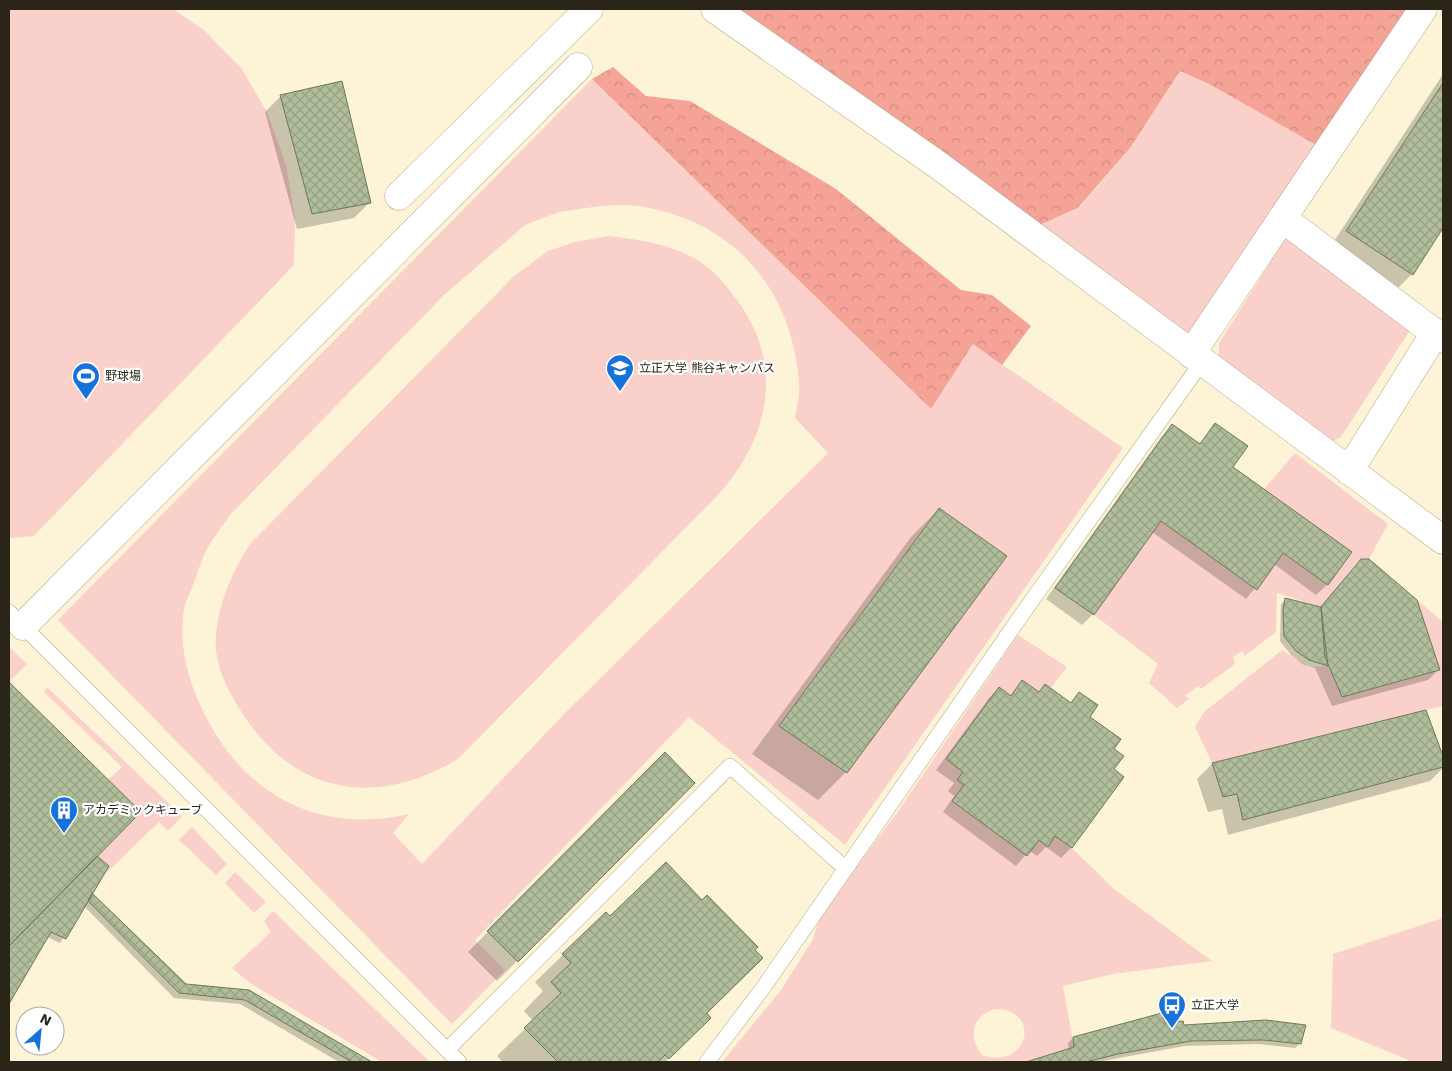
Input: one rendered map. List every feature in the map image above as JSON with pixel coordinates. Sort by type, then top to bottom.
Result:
[{"type":"street","points":[[399,196],[546,44],[589,9]]},
{"type":"street","points":[[715,9],[938,165],[1443,540]]},
{"type":"street","points":[[1196,358],[1282,218],[1423,9]]},
{"type":"street","points":[[16,619],[578,67]]},
{"type":"street","points":[[1282,218],[1441,331],[1350,471]]},
{"type":"lane","points":[[707,1062],[763,988],[1025,610],[1196,358]]},
{"type":"lane","points":[[16,619],[459,1062]]},
{"type":"lane","points":[[447,1050],[730,766],[845,868]]},
{"type":"shaded area","name":"野球場","points":[[9,9],[173,9],[204,30],[242,69],[268,114],[286,165],[295,218],[294,265],[34,536],[9,538]]},
{"type":"shaded area","points":[[1180,71],[1209,84],[1318,146],[1192,340],[1033,228],[1079,208],[1130,148]]},
{"type":"shaded area","points":[[592,79],[931,409],[973,344],[1123,448],[845,845],[689,717],[475,940],[505,970],[452,1024],[58,620]],"holes":[[[601,206],[638,206],[676,215],[705,228],[731,245],[753,266],[771,291],[785,319],[794,350],[799,388],[795,418],[828,453],[565,713],[422,864],[393,833],[409,814],[374,819],[341,818],[310,811],[282,799],[257,782],[234,760],[215,733],[190,680],[182,634],[185,605],[205,553],[213,538],[230,515],[444,295],[525,225],[559,212]],[[938,508],[1006,556],[847,773],[779,725]]]},
{"type":"shaded area","points":[[609,236],[635,239],[672,248],[684,253],[710,270],[723,282],[737,300],[752,325],[762,350],[766,376],[765,401],[759,426],[749,451],[735,474],[717,496],[458,759],[428,774],[398,784],[369,788],[341,786],[314,777],[289,763],[265,743],[244,716],[226,685],[216,651],[217,623],[220,609],[230,581],[243,555],[250,544],[513,277],[548,251],[575,242]]},
{"type":"shaded area","points":[[1286,237],[1412,327],[1341,437],[1331,442],[1219,359],[1219,343]]},
{"type":"shaded area","points":[[1295,453],[1388,524],[1369,559],[1360,559],[1321,607],[1277,593],[1276,632],[1245,656],[1242,651],[1233,657],[1235,664],[1201,689],[1198,686],[1185,696],[1189,699],[1177,708],[1149,683],[1158,664],[1094,615],[1161,521],[1257,590],[1283,553],[1328,585],[1351,552],[1264,489]]},
{"type":"shaded area","points":[[1417,600],[1443,622],[1443,706],[1212,763],[1195,727],[1204,712],[1282,650],[1309,667],[1328,666],[1342,697],[1439,671]]},
{"type":"shaded area","points":[[1018,635],[1067,667],[1051,688],[1045,684],[1039,692],[1011,696],[999,687],[946,759],[963,772],[957,780],[964,785],[952,801],[1027,856],[1039,840],[1048,846],[1055,836],[1072,848],[1114,889],[1212,961],[1113,974],[1063,986],[1074,1047],[1026,1062],[722,1062],[781,990],[813,939],[820,916],[899,810]],"holes":[[[995,1009],[1010,1012],[1020,1018],[1024,1028],[1024,1038],[1019,1047],[1010,1055],[998,1058],[982,1055],[975,1041],[974,1034],[977,1021],[981,1016]]]},
{"type":"shaded area","points":[[9,647],[27,664],[9,682]]},
{"type":"shaded area","points":[[47,687],[182,816],[168,831],[159,822],[100,879],[97,856],[141,811],[108,780],[122,767],[44,692]]},
{"type":"shaded area","points":[[192,827],[227,864],[216,875],[179,840]]},
{"type":"shaded area","points":[[235,872],[266,902],[254,913],[225,883]]},
{"type":"shaded area","points":[[273,911],[430,1062],[382,1062],[250,983],[232,968],[271,932],[264,921]]},
{"type":"shaded area","points":[[1443,918],[1443,1062],[1413,1062],[1331,1028],[1333,954]]},
{"type":"green space","points":[[724,9],[1411,9],[1318,146],[1209,84],[1180,71],[1130,148],[1078,208],[1033,228]]},
{"type":"green space","points":[[613,67],[646,96],[690,101],[836,189],[961,290],[992,295],[1031,326],[1002,365],[973,344],[931,409],[592,79]]},
{"type":"building","points":[[342,81],[371,203],[312,214],[280,95]]},
{"type":"building","points":[[1443,83],[1443,228],[1413,275],[1346,231]]},
{"type":"building","points":[[1215,423],[1248,446],[1233,467],[1352,552],[1328,585],[1283,553],[1257,590],[1161,521],[1094,615],[1055,588],[1172,424],[1200,444]]},
{"type":"building","points":[[939,508],[1007,556],[847,773],[779,726]]},
{"type":"building","points":[[1361,559],[1369,559],[1417,600],[1440,670],[1342,697],[1325,657],[1321,607]]},
{"type":"building","points":[[1285,598],[1321,607],[1328,666],[1309,660],[1296,651],[1284,636],[1283,611]]},
{"type":"building","points":[[1022,680],[1039,692],[1045,684],[1071,703],[1079,692],[1098,705],[1090,717],[1121,739],[1114,749],[1124,756],[1114,769],[1124,777],[1072,848],[1055,836],[1048,847],[1039,840],[1027,856],[952,801],[964,785],[957,780],[963,772],[946,759],[999,687],[1011,696]]},
{"type":"building","name":"アカデミックキューブ","points":[[9,682],[141,812],[9,946]]},
{"type":"building","points":[[1426,710],[1443,756],[1443,767],[1243,820],[1237,794],[1223,797],[1212,763]]},
{"type":"building","points":[[665,752],[695,783],[518,962],[487,931]]},
{"type":"building","points":[[97,856],[109,866],[66,939],[51,932],[9,1004],[9,946]]},
{"type":"building","points":[[666,862],[702,900],[707,895],[758,947],[755,950],[763,958],[707,1013],[711,1018],[669,1059],[665,1055],[658,1062],[558,1062],[524,1028],[561,993],[551,982],[571,963],[562,954],[606,912],[610,916]]},
{"type":"building","points":[[92,893],[186,984],[249,990],[372,1062],[352,1062],[245,1000],[179,993],[88,901]]},
{"type":"building","points":[[1162,1013],[1165,1023],[1183,1021],[1184,1025],[1266,1020],[1306,1025],[1301,1044],[1264,1040],[1191,1041],[1118,1054],[1086,1062],[1026,1062],[1074,1047],[1073,1037]]},
{"type":"place","name":"立正大学 熊谷キャンパス","points":[[620,392]]},
{"type":"place","name":"野球場","points":[[86,400]]},
{"type":"place","name":"アカデミックキューブ","points":[[64,834]]},
{"type":"place","name":"立正大学","points":[[1172,1029]]}]
